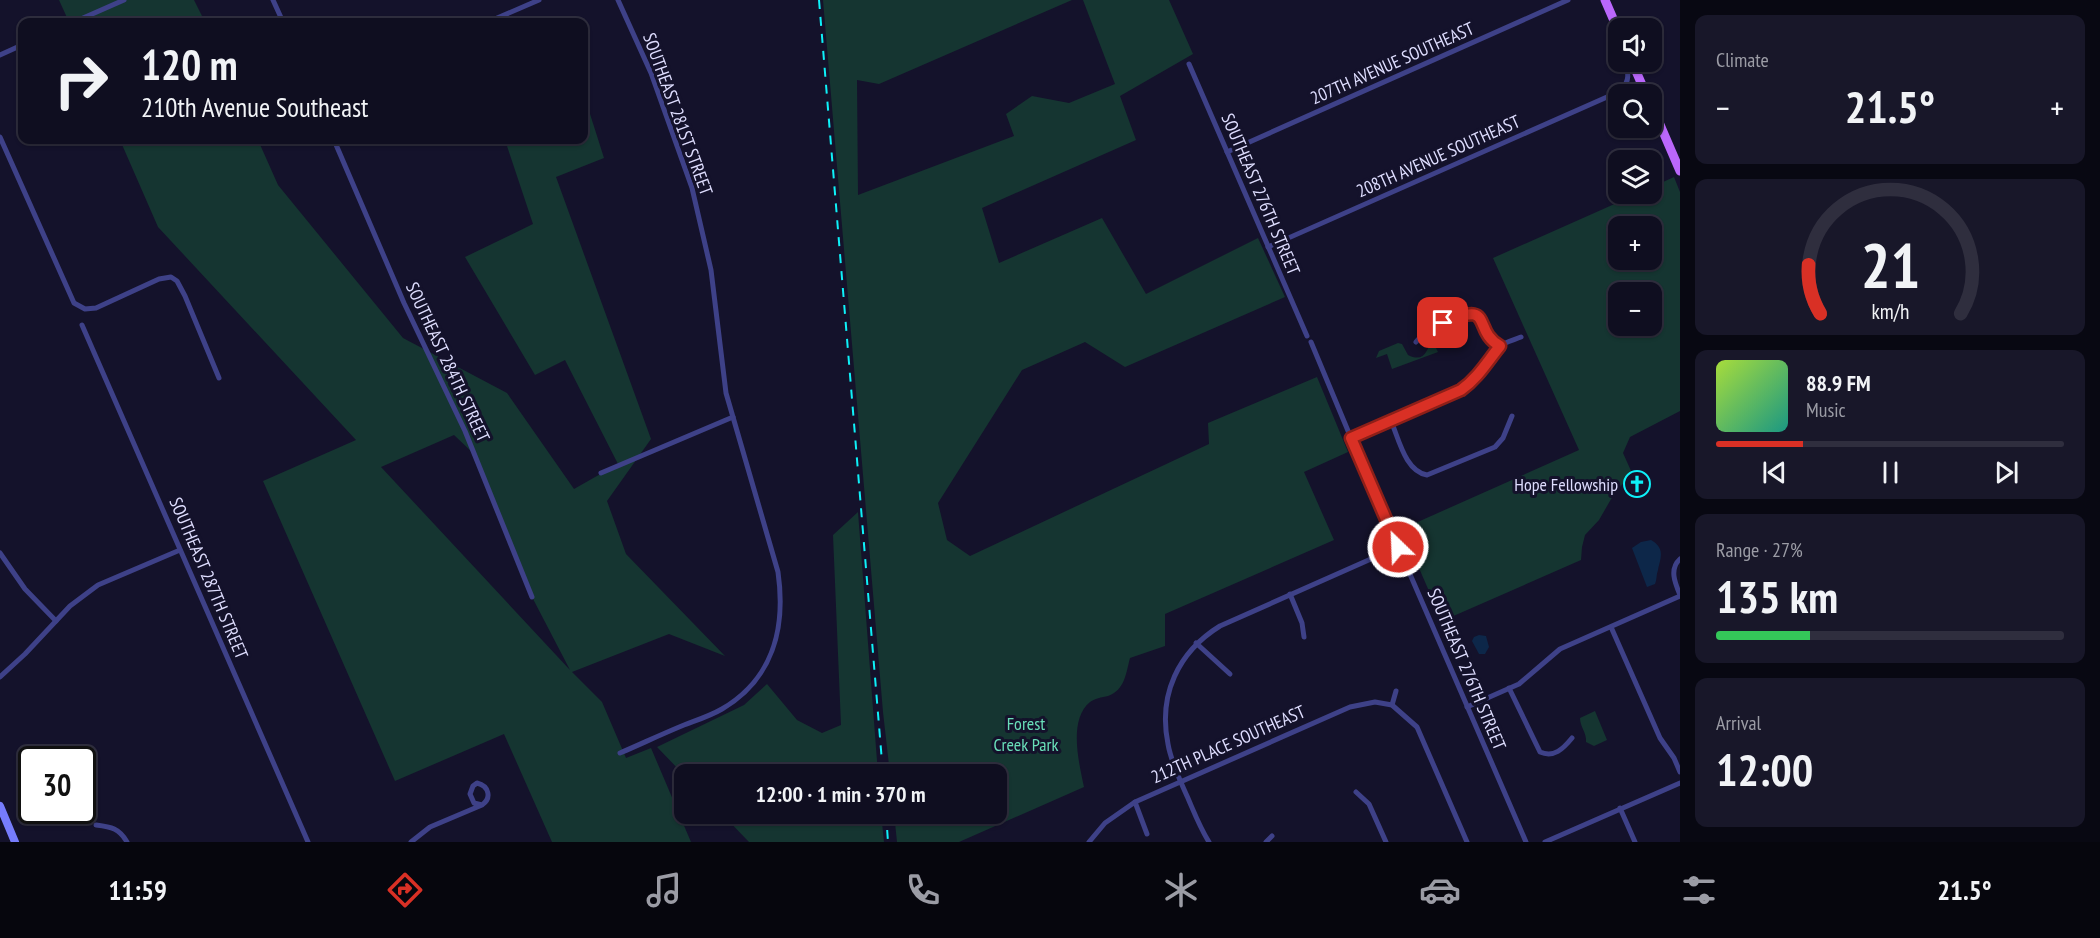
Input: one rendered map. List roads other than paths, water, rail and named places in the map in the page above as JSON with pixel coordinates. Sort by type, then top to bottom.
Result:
[{"type":"main road","points":[[1605,0],[1613,18]]},
{"type":"main road","points":[[1636,72],[1641,82]]},
{"type":"main road","points":[[1662,129],[1680,171]]},
{"type":"street","points":[[83,18],[124,0]]},
{"type":"street","points":[[273,0],[281,18]]},
{"type":"street","points":[[497,18],[539,0]]},
{"type":"street","name":"SOUTHEAST 281ST STREET","points":[[618,0],[651,73],[692,188],[710,265],[724,379],[778,572],[782,603],[779,625],[766,666],[746,690],[720,710],[620,753]]},
{"type":"street","name":"207TH AVENUE SOUTHEAST","points":[[1227,152],[1568,0]]},
{"type":"street","points":[[0,55],[18,47]]},
{"type":"street","name":"SOUTHEAST 276TH STREET","points":[[1189,64],[1307,336]]},
{"type":"street","name":"208TH AVENUE SOUTHEAST","points":[[1637,84],[1641,82]]},
{"type":"street","name":"208TH AVENUE SOUTHEAST","points":[[1268,247],[1608,97]]},
{"type":"street","points":[[0,137],[71,298],[78,307],[96,308],[159,279],[171,277],[177,281],[185,296],[219,378]]},
{"type":"street","name":"SOUTHEAST 284TH STREET","points":[[336,144],[404,303],[466,433],[532,597]]},
{"type":"street","points":[[1416,342],[1430,328],[1465,314],[1474,314],[1483,321],[1489,337],[1500,346]]},
{"type":"street","name":"SOUTHEAST 287TH STREET","points":[[82,325],[308,842]]},
{"type":"street","points":[[1351,438],[1461,390],[1473,381],[1500,346],[1521,337]]},
{"type":"street","name":"SOUTHEAST 276TH STREET","points":[[1311,342],[1526,842]]},
{"type":"street","points":[[1391,420],[1410,465],[1420,473],[1427,475],[1495,447],[1503,438],[1512,416]]},
{"type":"street","points":[[601,473],[733,417]]},
{"type":"street","points":[[1209,842],[1181,782],[1168,745],[1166,704],[1179,668],[1196,643],[1220,626],[1398,547]]},
{"type":"street","points":[[0,677],[70,606],[98,585],[180,550]]},
{"type":"street","points":[[0,554],[25,589],[56,621]]},
{"type":"street","points":[[1467,706],[1525,679],[1560,649],[1680,595],[1675,581],[1674,567],[1680,559]]},
{"type":"street","points":[[1290,594],[1302,623],[1304,638]]},
{"type":"street","points":[[1611,627],[1660,738],[1674,758],[1680,772]]},
{"type":"street","points":[[1196,643],[1230,674]]},
{"type":"street","points":[[1509,688],[1540,752],[1546,754],[1558,752],[1572,738]]},
{"type":"street","points":[[1396,691],[1392,705],[1416,727],[1466,840],[1457,842]]},
{"type":"street","name":"212TH PLACE SOUTHEAST","points":[[1089,842],[1105,823],[1135,801],[1350,707],[1375,702],[1392,705]]},
{"type":"street","points":[[1545,842],[1680,783]]},
{"type":"street","points":[[1356,792],[1369,804],[1386,842]]},
{"type":"street","points":[[1135,801],[1148,834]]},
{"type":"street","points":[[411,842],[430,827],[482,805]]},
{"type":"street","points":[[0,806],[15,842]]},
{"type":"street","points":[[1620,808],[1635,842]]},
{"type":"street","points":[[96,825],[112,827],[119,831],[127,842]]},
{"type":"street","points":[[1266,842],[1272,836]]},
{"type":"water","points":[[1651,540],[1658,546],[1661,557],[1655,584],[1647,587],[1632,548],[1641,542]]},
{"type":"water","points":[[1479,635],[1486,636],[1489,647],[1485,654],[1479,654],[1472,641]]},
{"type":"railway","points":[[819,0],[882,764]]},
{"type":"railway","points":[[887,824],[888,842]]},
{"type":"place","name":"Hope Fellowship","points":[[1637,484]]},
{"type":"park label","name":"Forest Creek Park","points":[[1026,733]]}]
